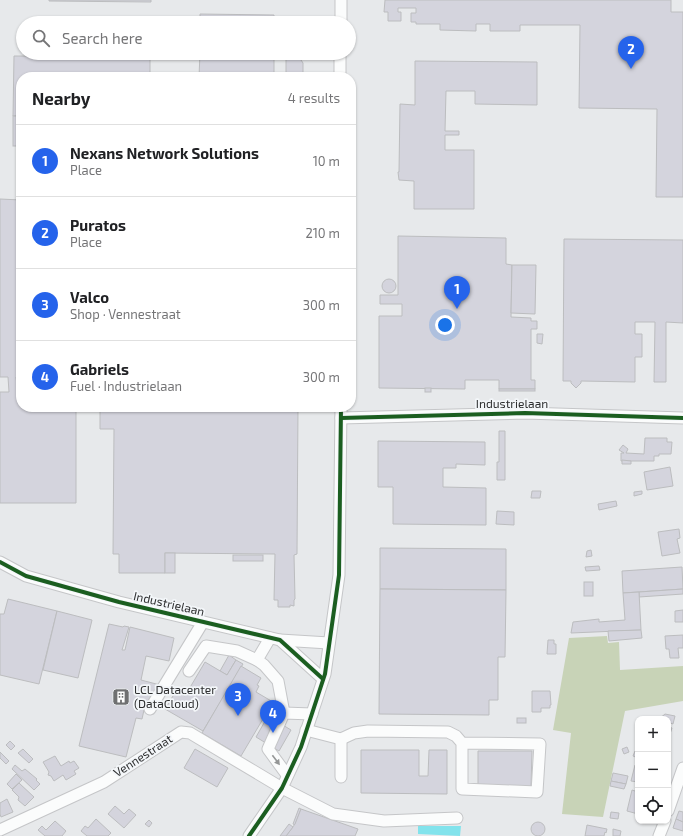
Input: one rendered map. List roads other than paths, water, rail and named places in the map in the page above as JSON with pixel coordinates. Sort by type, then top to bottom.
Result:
[{"type":"street","points":[[341,0],[341,16]]},
{"type":"street","points":[[340,60],[340,72]]},
{"type":"street","name":"Industrielaan","points":[[249,836],[282,788],[301,747],[323,679],[339,575],[341,412],[525,413],[683,418]]},
{"type":"street","name":"Industrielaan","points":[[0,562],[26,576],[119,602],[275,639],[323,679]]},
{"type":"street","points":[[150,708],[203,622]]},
{"type":"street","points":[[257,660],[275,639],[329,644]]},
{"type":"street","points":[[189,671],[206,646],[237,651],[257,660],[264,665],[278,681],[284,713],[268,749],[287,775]]},
{"type":"street","points":[[284,713],[312,714]]},
{"type":"street","points":[[306,730],[341,739],[354,733],[368,731],[448,732],[456,736],[462,743],[462,790],[537,792],[540,744],[462,743]]},
{"type":"street","name":"Vennestraat","points":[[0,830],[104,782],[181,732],[190,733],[282,788],[333,814],[384,821],[457,818]]},
{"type":"street","points":[[341,739],[341,777]]},
{"type":"street","points":[[671,802],[683,768]]},
{"type":"street","points":[[659,836],[664,824]]},
{"type":"water","points":[[418,826],[461,826],[460,836],[418,834]]},
{"type":"place","name":"Puratos","points":[[631,69]]},
{"type":"place","name":"Nexans Network Solutions","points":[[457,309]]},
{"type":"place","name":"LCL Datacenter (DataCloud)","points":[[121,697]]},
{"type":"place","name":"Valco","points":[[238,716]]},
{"type":"place","name":"Gabriels","points":[[273,733]]}]
